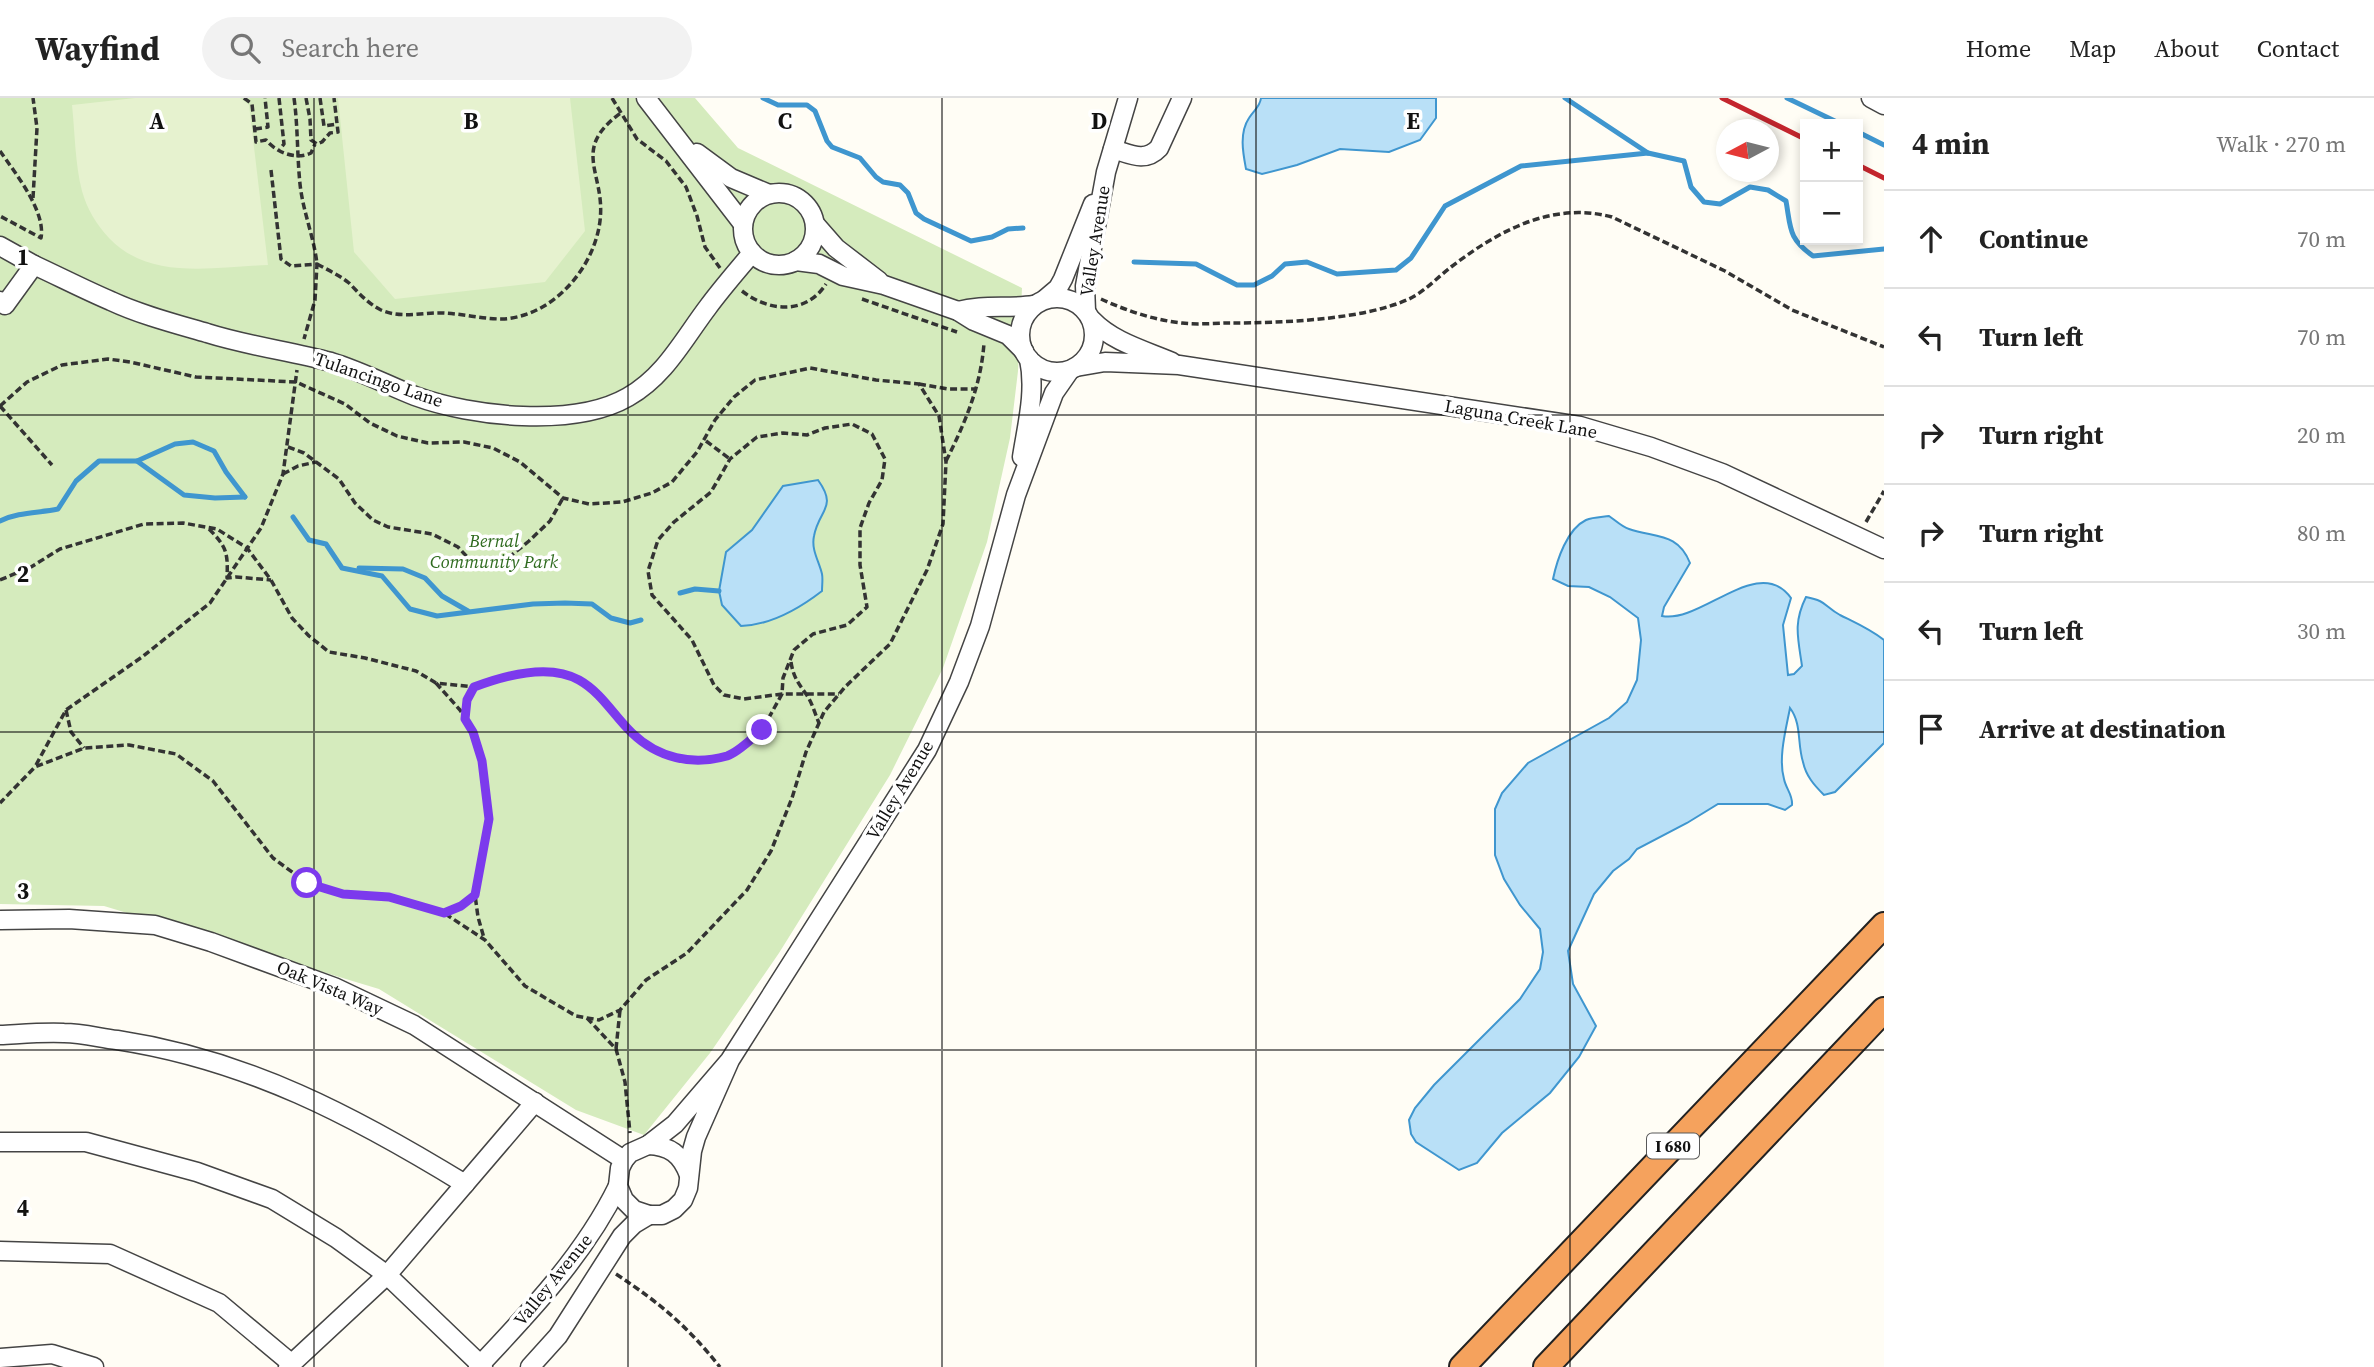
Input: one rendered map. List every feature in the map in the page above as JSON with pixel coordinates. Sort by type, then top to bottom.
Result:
[{"type":"highway","name":"I 680","points":[[1462,1367],[1884,925]]},
{"type":"highway","points":[[1546,1367],[1884,1010]]},
{"type":"street","points":[[646,98],[743,224]]},
{"type":"street","name":"Valley Avenue","points":[[1039,302],[1058,288],[1063,279],[1106,172],[1128,98]]},
{"type":"street","points":[[1113,149],[1144,158],[1153,155],[1159,148],[1182,98]]},
{"type":"street","points":[[1871,98],[1884,105]]},
{"type":"street","points":[[677,138],[731,178],[769,194],[789,194],[798,198],[811,214],[815,224],[836,248],[884,285]]},
{"type":"street","name":"Valley Avenue","points":[[1091,309],[1085,286],[1106,172]]},
{"type":"street","points":[[769,194],[756,200],[743,224],[746,245],[752,253],[772,265],[796,261],[810,248],[815,224]]},
{"type":"street","name":"Tulancingo Lane","points":[[0,246],[114,303],[210,334],[355,369],[417,397],[474,410],[548,417],[603,409],[644,386],[673,359],[707,309],[752,253]]},
{"type":"street","points":[[796,261],[820,264],[844,276],[884,285],[958,311],[1008,335],[1038,366],[1048,371],[1073,368],[1089,354],[1095,337],[1091,309],[1060,297],[1014,308],[978,305],[958,311]]},
{"type":"street","points":[[0,301],[5,305],[34,265]]},
{"type":"street","points":[[1026,355],[1020,339],[1021,326],[1026,315],[1039,302]]},
{"type":"street","name":"Laguna Creek Lane","points":[[1091,309],[1103,331],[1179,365]]},
{"type":"street","name":"Valley Avenue","points":[[1016,495],[1032,390],[1032,374],[1026,355]]},
{"type":"street","name":"Laguna Creek Lane","points":[[1073,368],[1105,362],[1179,365],[1580,426],[1651,447],[1722,473],[1884,549]]},
{"type":"street","name":"Valley Avenue","points":[[480,1366],[530,1312],[605,1213],[618,1186],[624,1160],[675,1124],[730,1060],[927,750],[959,682],[980,626],[1016,495],[1054,393],[1073,368]]},
{"type":"street","name":"Oak Vista Way","points":[[0,920],[69,919],[155,925],[211,942],[334,987],[414,1025],[624,1160]]},
{"type":"street","points":[[0,1035],[65,1032],[154,1046],[246,1071],[390,1138],[465,1184]]},
{"type":"street","name":"Valley Avenue","points":[[530,1367],[558,1336],[627,1230],[649,1216],[662,1215],[674,1209],[683,1200],[688,1188],[696,1137],[730,1060]]},
{"type":"street","points":[[0,1251],[110,1254],[219,1303],[290,1365],[387,1275],[535,1102]]},
{"type":"street","points":[[0,1142],[86,1142],[197,1172],[272,1199],[336,1238],[387,1275],[480,1366]]},
{"type":"street","points":[[648,1145],[662,1145],[675,1151],[684,1162],[689,1175]]},
{"type":"street","points":[[618,1186],[624,1200],[634,1210],[649,1216]]},
{"type":"street","points":[[0,1358],[52,1354],[94,1367]]},
{"type":"path","points":[[32,200],[37,128],[33,98]]},
{"type":"path","points":[[244,98],[252,104],[256,142],[266,140],[286,154],[299,156],[311,153],[315,144]]},
{"type":"path","points":[[255,129],[268,127],[265,98]]},
{"type":"path","points":[[279,98],[284,144],[280,149]]},
{"type":"path","points":[[294,98],[300,186],[317,264],[315,300],[302,344]]},
{"type":"path","points":[[306,98],[311,140],[315,144]]},
{"type":"path","points":[[320,98],[324,126],[337,124]]},
{"type":"path","points":[[315,144],[322,142],[330,133],[338,132],[334,98]]},
{"type":"path","points":[[271,170],[281,259],[291,265],[317,264],[339,275],[365,300],[383,310],[408,316],[440,313],[504,319],[535,311],[556,298],[578,276],[592,253],[601,202],[593,163],[595,141],[606,123],[622,112]]},
{"type":"path","points":[[0,151],[32,200],[41,224],[41,238],[0,216]]},
{"type":"path","points":[[1091,309],[1124,310],[1184,324],[1276,323],[1369,312],[1410,298],[1477,247],[1515,225],[1549,215],[1593,212],[1612,217],[1725,271],[1792,310],[1884,347]]},
{"type":"path","points":[[946,462],[963,427],[976,389],[985,341]]},
{"type":"path","points":[[52,465],[0,406],[27,382],[62,365],[108,359],[196,377],[296,382],[345,404],[369,423],[397,436],[428,443],[464,442],[493,448],[520,462],[563,498],[589,504],[622,502],[652,493],[672,482],[705,441],[715,420],[734,397],[755,380],[810,368],[876,380],[948,389],[976,389]]},
{"type":"path","points":[[0,803],[35,767],[66,710],[142,657],[210,603],[261,528],[283,474],[298,363]]},
{"type":"path","points":[[35,767],[84,748],[129,745],[176,754],[213,781],[272,858],[307,883],[343,894],[389,897],[444,913],[485,940],[526,986],[576,1016],[599,1020],[620,1010],[646,980],[687,953],[747,890],[771,851],[792,798],[806,752],[824,712],[890,644],[927,570],[943,524],[946,462],[939,416],[919,384]]},
{"type":"path","points":[[436,683],[474,687],[501,676],[536,672],[568,676],[579,680],[607,703],[631,732],[654,751],[690,761],[729,755],[762,730],[782,694],[783,678],[794,650],[813,634],[847,625],[867,607],[860,565],[860,528],[881,480],[885,459],[872,434],[852,424],[825,428],[807,435],[783,433],[757,437],[730,459],[711,492],[674,522],[657,540],[648,571],[652,594],[691,640],[715,685],[724,695],[744,699],[782,694],[839,694]]},
{"type":"path","points":[[705,441],[730,459]]},
{"type":"path","points":[[288,446],[304,453],[339,479],[355,503],[373,520],[388,527],[432,534],[458,547],[470,560],[488,565],[507,559],[529,541],[550,521],[563,498]]},
{"type":"path","points":[[283,474],[298,466],[316,462]]},
{"type":"path","points":[[1859,536],[1884,491]]},
{"type":"path","points":[[0,580],[31,567],[60,549],[144,524],[183,523],[217,529],[247,548],[271,580],[292,618],[329,652],[416,671],[436,683],[473,732],[482,761],[489,819],[475,895],[485,940]]},
{"type":"path","points":[[207,528],[222,542],[228,555],[227,578]]},
{"type":"path","points":[[227,578],[271,580]]},
{"type":"path","points":[[790,660],[793,675],[807,695],[819,723]]},
{"type":"path","points":[[465,719],[467,700],[474,687]]},
{"type":"path","points":[[66,710],[72,732],[84,748]]},
{"type":"path","points":[[444,913],[461,906],[475,895]]},
{"type":"path","points":[[620,1010],[615,1049],[625,1082],[630,1133]]},
{"type":"path","points":[[586,1018],[615,1049]]},
{"type":"path","points":[[603,1266],[665,1307],[695,1336],[720,1367]]},
{"type":"green space","name":"Bernal Community Park","points":[[0,98],[695,98],[738,148],[1022,288],[1018,371],[1010,438],[987,542],[943,668],[890,775],[779,953],[710,1053],[644,1135],[576,1110],[379,989],[104,906],[0,904]]},
{"type":"green space","points":[[135,98],[240,98],[249,105],[268,265],[204,269],[163,266],[143,261],[125,252],[104,233],[89,210],[82,191],[72,105]]},
{"type":"green space","points":[[338,98],[570,98],[585,231],[545,282],[395,299],[354,252]]},
{"type":"water","points":[[1261,98],[1436,98],[1436,118],[1420,140],[1389,152],[1340,149],[1297,165],[1262,174],[1246,169],[1243,143],[1246,124]]},
{"type":"water","points":[[818,480],[827,497],[813,541],[822,574],[822,591],[784,614],[741,626],[722,605],[719,591],[726,552],[752,530],[783,486]]},
{"type":"water","points":[[1609,516],[1626,528],[1672,541],[1685,553],[1690,563],[1664,607],[1662,616],[1677,616],[1694,610],[1746,586],[1763,583],[1778,586],[1791,598],[1783,625],[1788,675],[1794,674],[1802,666],[1798,623],[1806,597],[1822,602],[1884,640],[1884,743],[1835,792],[1824,795],[1806,772],[1798,727],[1790,708],[1783,744],[1782,771],[1792,805],[1785,810],[1768,804],[1718,804],[1637,849],[1613,871],[1594,894],[1568,951],[1573,984],[1596,1026],[1579,1057],[1550,1093],[1502,1133],[1477,1163],[1459,1170],[1416,1142],[1411,1134],[1409,1120],[1434,1085],[1520,999],[1540,969],[1543,952],[1540,929],[1520,905],[1504,879],[1495,855],[1495,809],[1502,793],[1528,763],[1609,718],[1627,702],[1637,680],[1641,640],[1638,618],[1610,597],[1589,587],[1568,586],[1553,579],[1560,554],[1573,530],[1586,520]]},
{"type":"waterway","points":[[763,98],[778,105],[807,105],[815,111],[832,147],[860,158],[883,182],[900,185],[908,193],[916,213],[924,219],[971,241],[992,237],[1008,229],[1023,228]]},
{"type":"waterway","points":[[1565,98],[1648,153]]},
{"type":"waterway","points":[[1787,98],[1831,119]]},
{"type":"waterway","points":[[1863,134],[1884,145]]},
{"type":"waterway","points":[[1134,262],[1196,264],[1237,285],[1254,285],[1272,276],[1285,264],[1307,262],[1337,274],[1396,270],[1411,258],[1445,206],[1521,166],[1648,153],[1684,161],[1691,187],[1704,202],[1720,204],[1750,187],[1768,190],[1786,201],[1795,238],[1813,256],[1884,249]]},
{"type":"waterway","points":[[137,461],[175,444],[193,442],[214,451],[245,497]]},
{"type":"waterway","points":[[0,521],[21,514],[58,509],[76,481],[99,461],[137,461],[184,495],[245,497]]},
{"type":"waterway","points":[[293,517],[309,540],[326,544],[342,568],[382,576],[410,609],[437,616],[533,604],[592,604],[611,618],[630,623],[641,620]]},
{"type":"waterway","points":[[359,568],[403,569],[425,578],[442,596],[468,611]]},
{"type":"waterway","points":[[680,593],[695,589],[719,591]]},
{"type":"railway","points":[[1722,98],[1800,137]]},
{"type":"railway","points":[[1863,168],[1884,178]]},
{"type":"route","points":[[307,883],[343,894],[389,897],[444,913],[461,906],[475,895],[489,819],[482,761],[473,732],[465,719],[467,700],[474,687],[501,676],[536,672],[579,680],[607,703],[631,732],[654,751],[690,761],[729,755],[762,730]]}]
